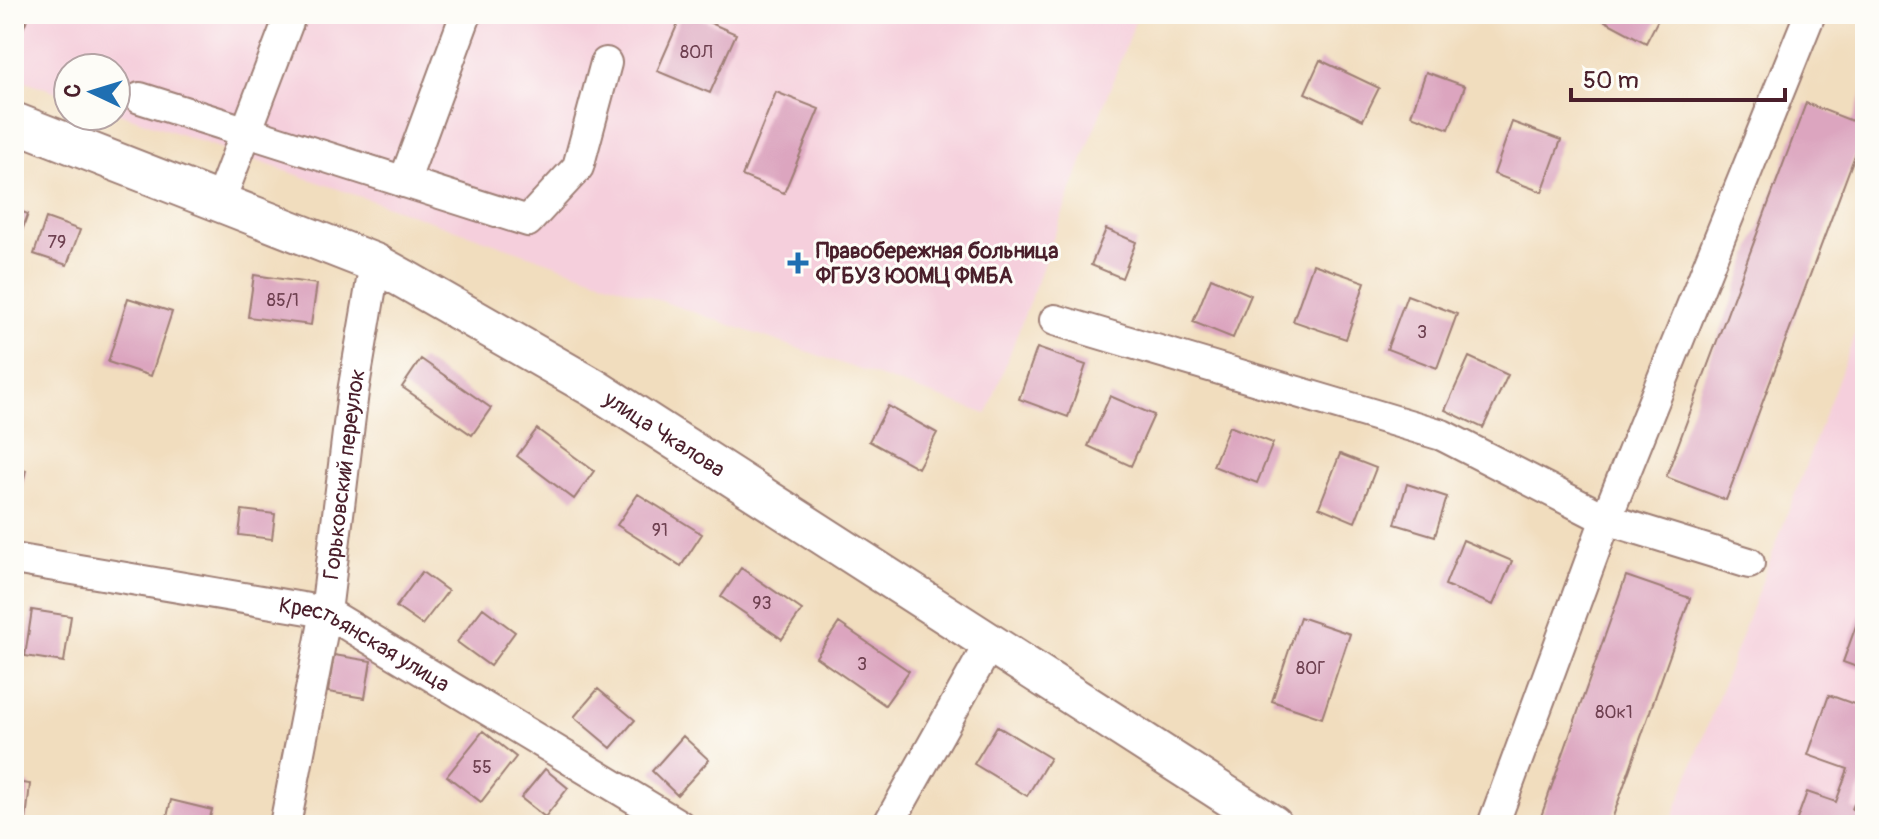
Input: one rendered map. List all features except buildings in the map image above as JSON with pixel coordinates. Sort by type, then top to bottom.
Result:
[{"type":"main road","name":"улица Чкалова","points":[[14,122],[375,263],[594,388],[1273,825]]},
{"type":"street","points":[[219,203],[291,14]]},
{"type":"street","points":[[404,182],[466,14]]},
{"type":"street","points":[[1493,825],[1606,519],[1810,14]]},
{"type":"street","points":[[140,98],[528,221],[578,167],[606,63]]},
{"type":"street","name":"Горьковский переулок","points":[[285,825],[326,612],[353,392],[375,263]]},
{"type":"street","points":[[1055,320],[1442,435],[1606,519],[1749,563]]},
{"type":"street","name":"Крестьянская улица","points":[[14,559],[326,612],[679,825]]},
{"type":"street","points":[[888,825],[990,643]]},
{"type":"shaded area","name":"Правобережная больница ФГБУЗ ЮОМЦ ФМБА","points":[[14,14],[1138,14],[987,414],[132,118],[132,52],[52,52],[52,90],[14,77]]},
{"type":"shaded area","points":[[1865,308],[1865,825],[1670,825]]},
{"type":"place","name":"Правобережная больница ФГБУЗ ЮОМЦ ФМБА","points":[[798,263]]}]
